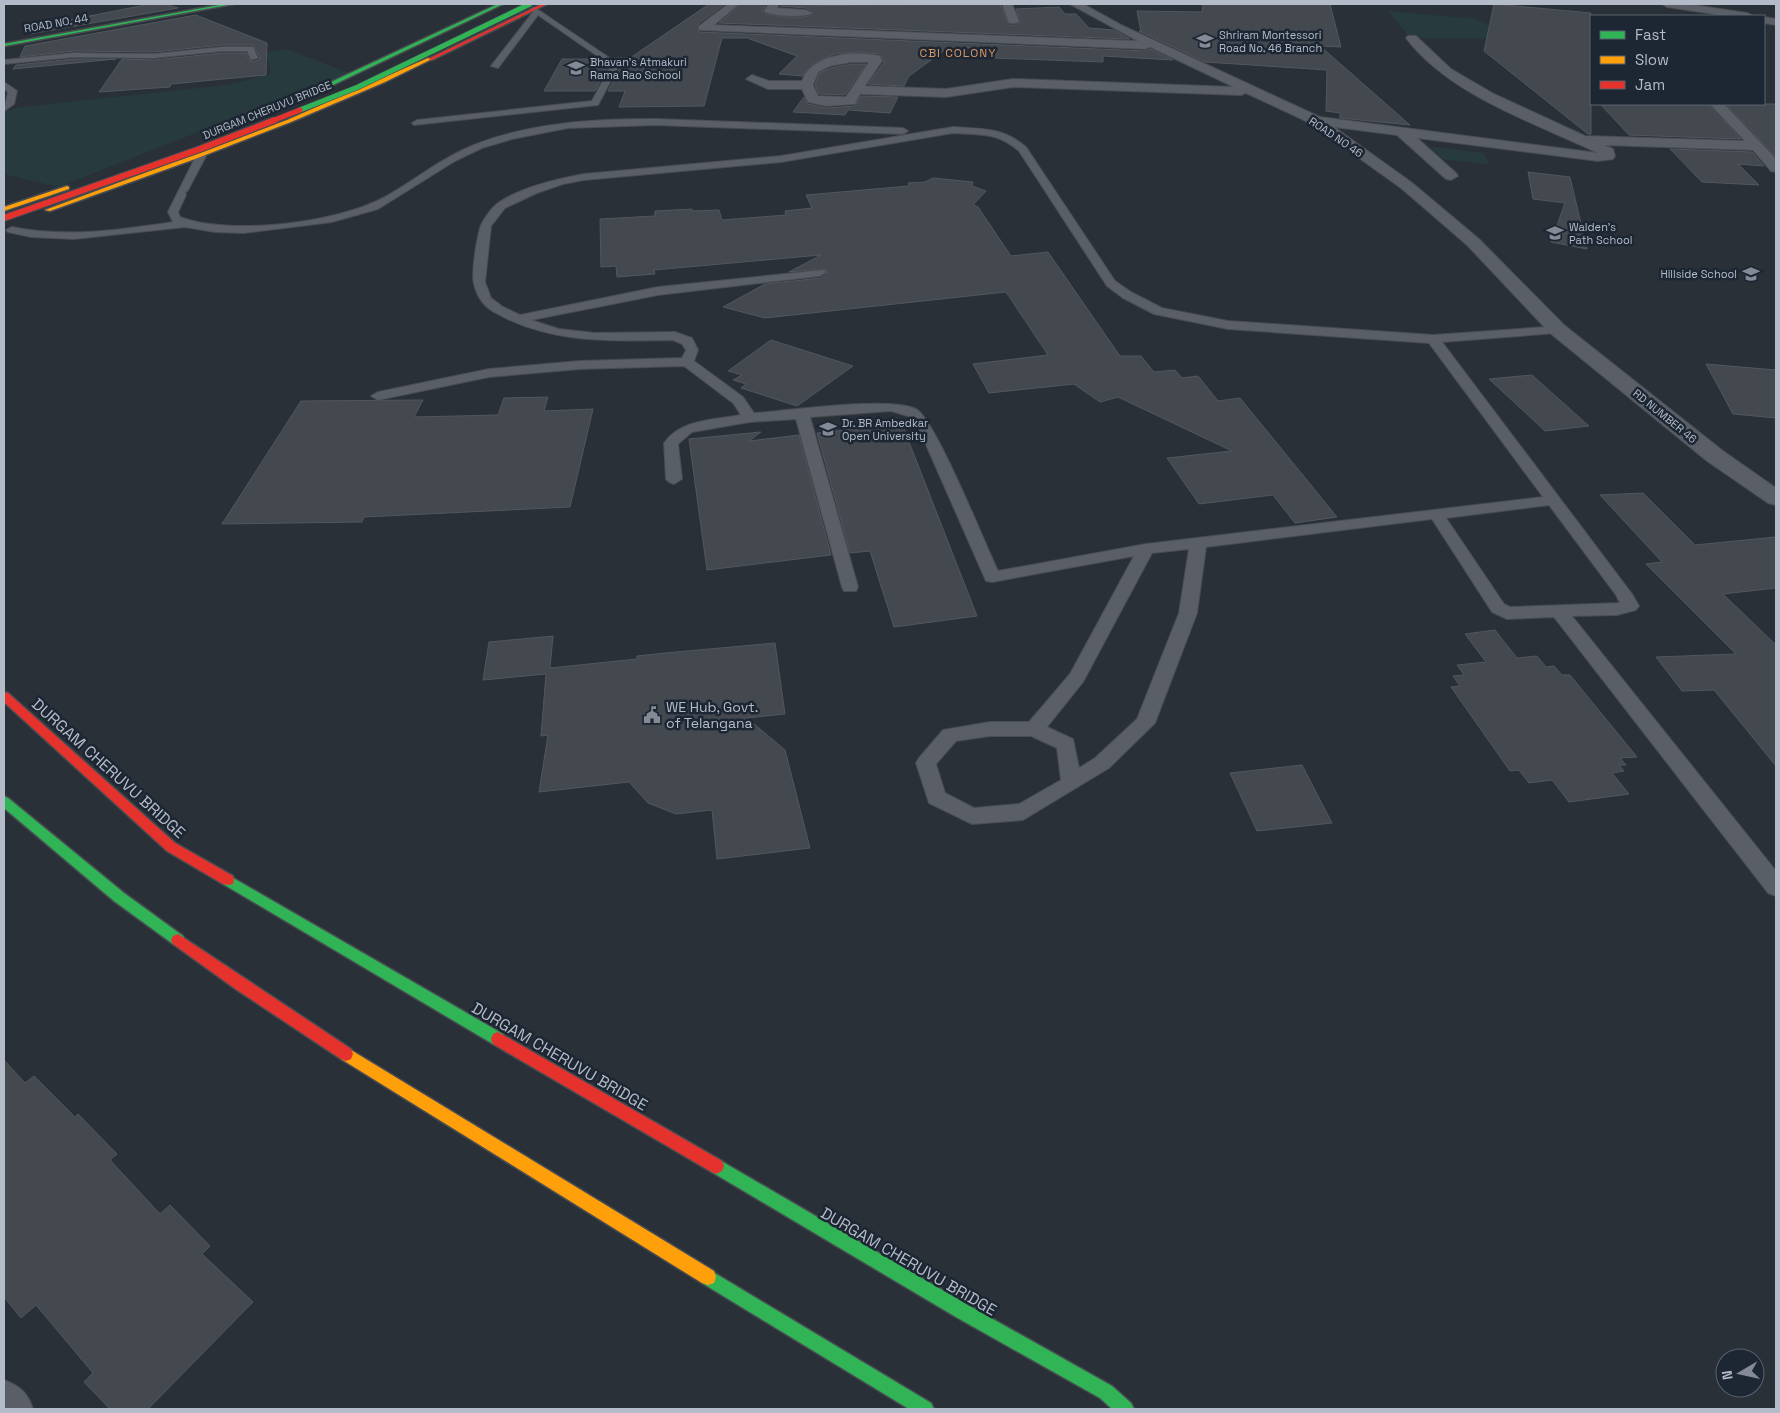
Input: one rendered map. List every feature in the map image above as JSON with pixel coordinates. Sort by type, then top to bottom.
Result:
[{"type":"main road","name":"ROAD NO. 44","points":[[4,45],[231,4]]},
{"type":"main road","points":[[4,203],[118,167],[195,139],[331,84],[501,4]]},
{"type":"main road","name":"DURGAM CHERUVU BRIDGE","points":[[4,209],[174,152],[342,85],[511,4]]},
{"type":"main road","points":[[8,227],[201,156],[359,93],[534,6]]},
{"type":"main road","name":"DURGAM CHERUVU BRIDGE","points":[[4,218],[200,149],[358,87],[534,6]]},
{"type":"main road","name":"DURGAM CHERUVU BRIDGE","points":[[4,696],[171,847],[953,1306],[1106,1392],[1125,1409]]},
{"type":"main road","points":[[4,801],[119,897],[242,986],[384,1079],[925,1409]]},
{"type":"street","points":[[734,4],[704,28],[1157,46]]},
{"type":"street","points":[[774,4],[769,11],[820,13]]},
{"type":"street","points":[[1006,4],[1013,22]]},
{"type":"street","name":"ROAD NO 46","points":[[1075,4],[1117,27],[1314,120],[1406,185],[1473,242],[1557,329]]},
{"type":"street","points":[[1668,4],[1740,15]]},
{"type":"street","points":[[1089,25],[1117,27]]},
{"type":"street","points":[[1314,120],[1598,157],[1608,156],[1608,152],[1586,140],[1489,97],[1446,72],[1412,38]]},
{"type":"street","points":[[852,58],[876,59],[850,101],[826,102],[813,98],[806,85],[812,71],[820,66],[852,58]]},
{"type":"street","points":[[752,79],[768,85],[806,85]]},
{"type":"street","points":[[856,90],[946,93],[1013,83],[1250,91]]},
{"type":"street","points":[[1718,105],[1776,168]]},
{"type":"street","points":[[1402,132],[1451,176]]},
{"type":"street","points":[[1586,140],[1757,146]]},
{"type":"street","name":"RD NUMBER 46","points":[[1557,329],[1715,456],[1776,498]]},
{"type":"street","points":[[4,1402],[11,1409]]},
{"type":"lane","points":[[4,4],[8,8],[4,10]]},
{"type":"lane","points":[[417,123],[595,103],[614,67],[613,63],[606,56],[534,6],[494,66]]},
{"type":"lane","points":[[4,62],[74,54],[154,56],[222,49],[250,49],[254,58]]},
{"type":"lane","points":[[4,85],[13,91],[10,104],[4,108]]},
{"type":"lane","points":[[8,227],[40,235],[76,235],[116,233],[183,224],[204,228],[269,227],[326,221],[350,216],[375,206],[440,165],[477,146],[518,133],[568,123],[629,121],[939,132],[978,130],[998,133],[1010,138],[1023,149],[1111,283],[1127,295],[1158,312],[1228,325],[1396,338],[1433,339],[1557,329]]},
{"type":"lane","points":[[687,362],[692,350],[687,341],[675,336],[595,337],[559,332],[517,319],[486,300],[479,282],[486,226],[501,206],[533,191],[561,181],[584,177],[781,159],[939,132]]},
{"type":"lane","points":[[183,224],[175,218],[173,212],[201,156]]},
{"type":"lane","points":[[517,319],[658,291],[820,272]]},
{"type":"lane","points":[[1433,339],[1624,594],[1630,606],[1507,613],[1498,608],[1436,514]]},
{"type":"lane","points":[[378,396],[489,373],[580,365],[687,362],[738,400],[750,418]]},
{"type":"lane","points":[[674,479],[671,443],[688,429],[750,418],[802,413],[891,407],[910,410],[918,417],[992,577],[1146,549],[1553,500]]},
{"type":"lane","points":[[802,413],[850,587]]},
{"type":"lane","points":[[1070,783],[1066,744],[1034,729],[990,730],[950,735],[926,763],[936,798],[972,816],[1023,812],[1070,783],[1102,763],[1145,723],[1188,613],[1198,543]]},
{"type":"lane","points":[[1034,729],[1077,678],[1146,549]]},
{"type":"lane","points":[[1559,611],[1776,887]]},
{"type":"green space","points":[[1388,11],[1476,19],[1521,39],[1421,38],[1408,35]]},
{"type":"green space","points":[[277,50],[289,50],[349,73],[58,187],[4,174],[4,111],[20,107],[227,85],[271,74],[268,59],[262,57],[263,54]]},
{"type":"green space","points":[[1428,146],[1483,153],[1489,164],[1445,160]]},
{"type":"building","points":[[150,4],[165,4],[178,8],[30,34],[34,27]]},
{"type":"building","points":[[709,4],[725,4],[698,24],[699,32],[1145,51],[1150,49],[1173,60],[1103,56],[1103,62],[992,58],[995,49],[949,47],[909,76],[904,86],[868,84],[884,62],[880,54],[858,52],[835,54],[814,63],[802,76],[779,74],[797,56],[747,38],[722,38],[704,106],[619,107],[625,91],[608,91],[620,68],[619,63],[614,58],[630,58]]},
{"type":"building","points":[[741,4],[767,4],[762,11],[766,14],[795,18],[809,16],[814,12],[806,8],[780,6],[1000,4],[1009,25],[1017,25],[1020,22],[1016,9],[1059,7],[1065,14],[1076,14],[1089,28],[1114,30],[1130,39],[719,23]]},
{"type":"building","points":[[1203,4],[1330,4],[1341,47],[1320,46],[1410,125],[1340,118],[1340,113],[1326,111],[1327,70],[1205,62],[1141,32],[1137,11],[1202,12]]},
{"type":"building","points":[[1494,4],[1591,13],[1591,134],[1588,134],[1484,51]]},
{"type":"building","points":[[196,15],[267,43],[266,75],[171,84],[170,87],[99,92],[122,59],[154,60],[222,53],[246,53],[250,62],[259,60],[260,57],[253,45],[222,45],[154,52],[74,51],[20,57],[25,46]]},
{"type":"building","points":[[74,59],[116,59],[13,69],[16,65]]},
{"type":"building","points":[[562,59],[598,59],[608,67],[595,91],[544,91]]},
{"type":"building","points":[[852,64],[866,64],[845,95],[819,94],[815,85],[819,73],[831,68]]},
{"type":"building","points":[[861,96],[898,97],[890,113],[848,110],[845,115],[793,112],[804,97],[808,104],[826,108],[855,106]]},
{"type":"building","points":[[1776,104],[1776,157],[1727,105]]},
{"type":"building","points":[[1601,105],[1709,105],[1741,139],[1629,135]]},
{"type":"building","points":[[1670,149],[1752,152],[1764,166],[1738,164],[1759,185],[1702,182]]},
{"type":"building","points":[[1528,172],[1570,177],[1587,249],[1551,242],[1565,203],[1533,199]]},
{"type":"building","points":[[933,178],[973,182],[972,186],[986,191],[973,205],[978,207],[1011,256],[1048,252],[1120,356],[1141,356],[1154,372],[1175,370],[1182,378],[1198,376],[1218,401],[1240,398],[1337,517],[1295,523],[1273,495],[1199,504],[1167,458],[1232,451],[1118,397],[1100,402],[1074,384],[989,393],[973,364],[1048,355],[1006,292],[765,318],[723,307],[765,284],[821,278],[828,272],[825,269],[789,272],[821,255],[654,270],[655,274],[617,277],[616,266],[601,267],[600,219],[655,216],[655,211],[692,209],[693,211],[719,210],[722,220],[786,215],[785,211],[812,208],[806,195],[909,186],[908,183],[925,182]]},
{"type":"building","points":[[771,340],[853,366],[797,406],[741,388],[746,384],[733,380],[742,375],[728,371]]},
{"type":"building","points":[[1706,364],[1776,370],[1776,418],[1733,414]]},
{"type":"building","points":[[1532,375],[1589,426],[1545,431],[1489,379]]},
{"type":"building","points":[[548,397],[544,411],[593,409],[570,507],[364,517],[362,522],[222,524],[301,401],[423,400],[414,417],[498,415],[504,398]]},
{"type":"building","points":[[902,424],[977,616],[894,627],[870,551],[850,553],[817,433]]},
{"type":"building","points":[[761,432],[749,441],[799,435],[831,555],[707,570],[689,439]]},
{"type":"building","points":[[1643,493],[1695,545],[1776,537],[1776,588],[1723,594],[1776,645],[1776,766],[1714,690],[1682,691],[1656,657],[1736,654],[1646,564],[1662,562],[1600,495]]},
{"type":"building","points":[[1495,630],[1517,658],[1537,656],[1546,667],[1554,666],[1562,675],[1570,675],[1637,757],[1620,758],[1626,765],[1619,765],[1624,771],[1612,773],[1629,794],[1569,802],[1552,780],[1529,783],[1519,770],[1510,771],[1451,687],[1460,686],[1453,676],[1464,675],[1457,665],[1486,662],[1465,634]]},
{"type":"building","points":[[553,636],[550,668],[637,659],[637,656],[775,643],[785,714],[747,718],[785,750],[810,848],[717,859],[712,810],[676,814],[648,803],[629,782],[539,792],[548,735],[541,736],[546,674],[483,680],[489,642]]},
{"type":"building","points":[[1302,765],[1332,823],[1257,831],[1230,773]]},
{"type":"building","points":[[4,1060],[25,1083],[34,1076],[75,1117],[78,1114],[117,1154],[110,1160],[160,1214],[170,1205],[210,1246],[202,1254],[253,1302],[148,1409],[110,1409],[84,1382],[93,1373],[36,1305],[21,1318],[4,1297]]},
{"type":"traffic: fast","points":[[4,45],[231,4]]},
{"type":"traffic: fast","points":[[209,133],[331,84],[501,4]]},
{"type":"traffic: fast","points":[[300,110],[358,87],[530,4]]},
{"type":"traffic: fast","points":[[4,801],[119,897],[178,940]]},
{"type":"traffic: fast","points":[[228,880],[498,1039]]},
{"type":"traffic: fast","points":[[716,1166],[962,1311],[1106,1392],[1125,1409]]},
{"type":"traffic: fast","points":[[708,1277],[925,1409]]},
{"type":"traffic: slow","points":[[48,210],[241,140],[383,81],[430,59]]},
{"type":"traffic: slow","points":[[4,209],[67,188]]},
{"type":"traffic: slow","points":[[346,1054],[708,1277]]},
{"type":"traffic: jam","points":[[430,59],[545,4]]},
{"type":"traffic: jam","points":[[4,218],[200,149],[300,110]]},
{"type":"traffic: jam","points":[[4,696],[171,847],[228,880]]},
{"type":"traffic: jam","points":[[178,940],[242,986],[346,1054]]},
{"type":"traffic: jam","points":[[498,1039],[716,1166]]},
{"type":"place","name":"Shriram Montessori Road No. 46 Branch","points":[[1205,41]]},
{"type":"place","name":"Bhavan's Atmakuri Rama Rao School","points":[[576,68]]},
{"type":"place","name":"Walden's Path School","points":[[1555,233]]},
{"type":"place","name":"Hillside School","points":[[1751,274]]},
{"type":"place","name":"Dr. BR Ambedkar Open University","points":[[828,429]]},
{"type":"place","name":"WE Hub, Govt. of Telangana","points":[[652,715]]},
{"type":"district","name":"CBI COLONY","points":[[958,53]]}]
